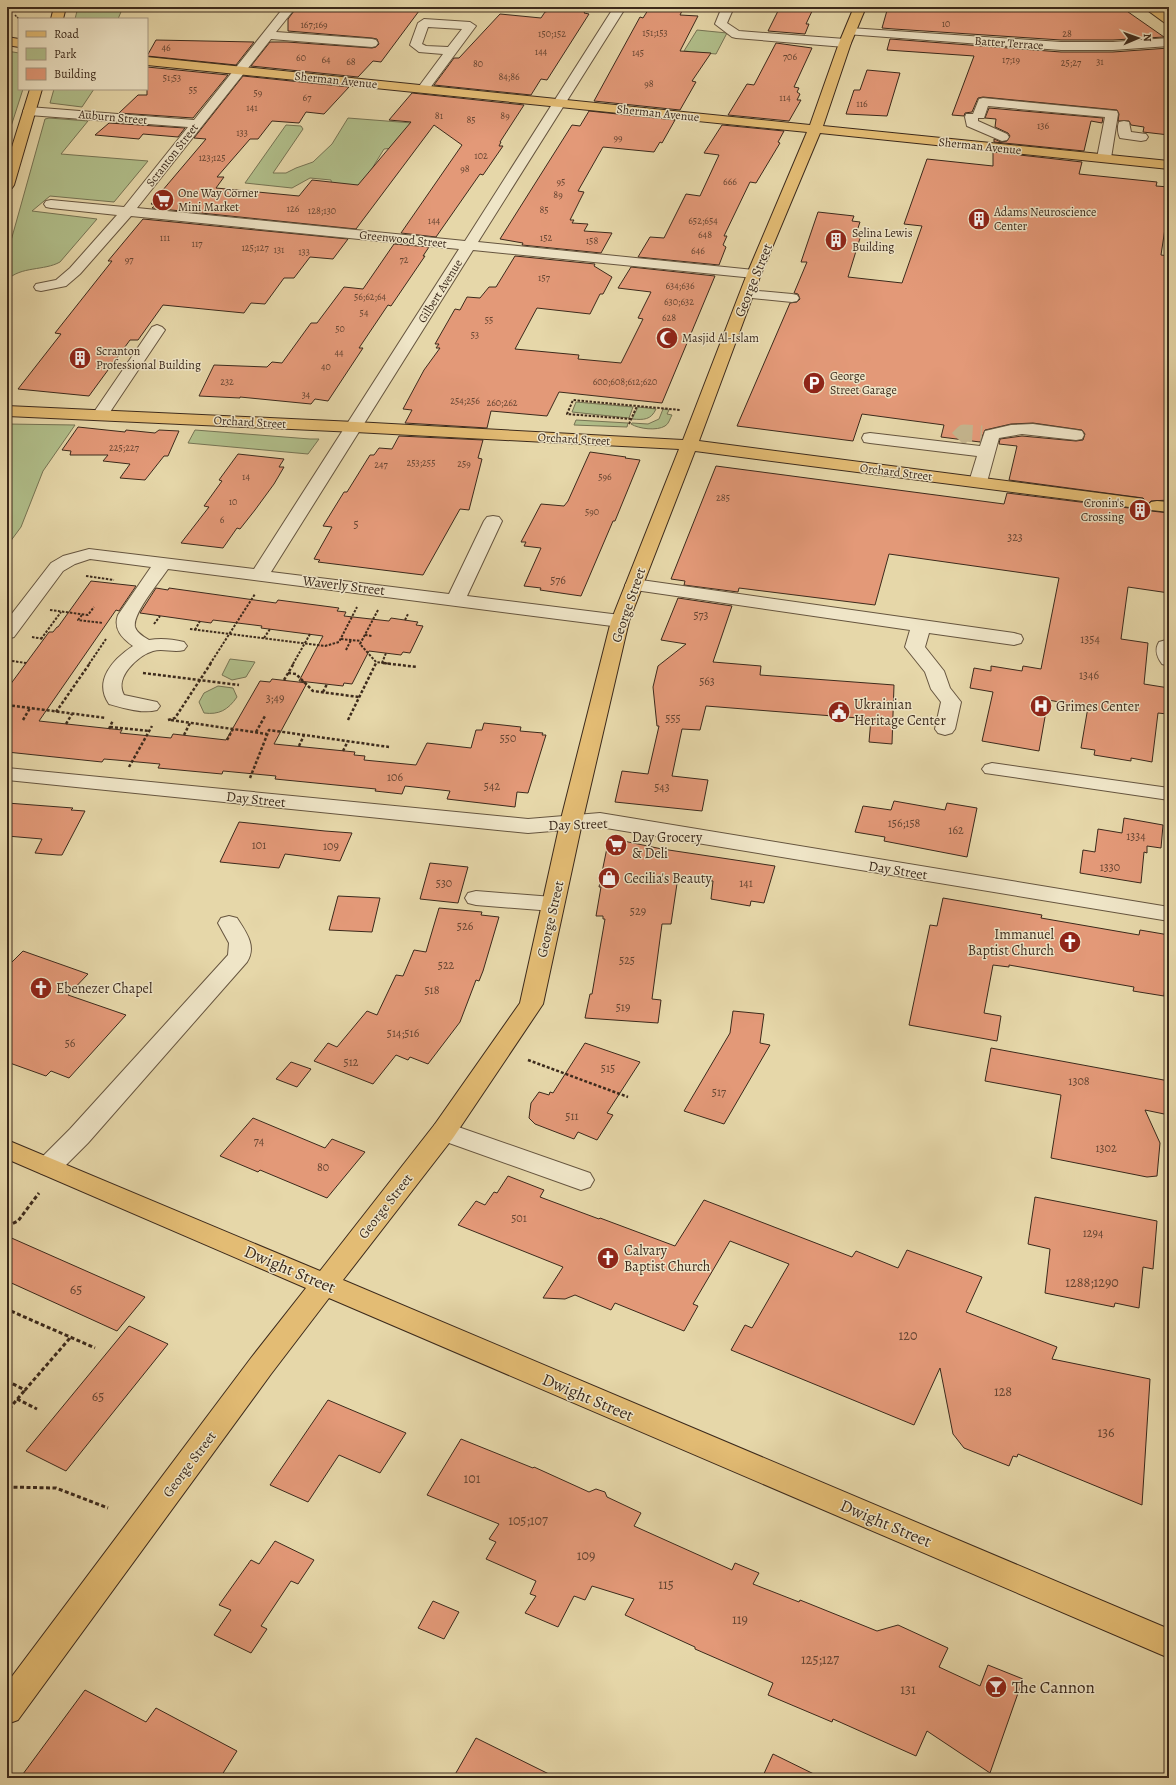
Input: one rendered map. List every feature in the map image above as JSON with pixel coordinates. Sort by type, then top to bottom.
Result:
[{"type":"main road","points":[[57,18],[60,7]]},
{"type":"main road","name":"George Street","points":[[7,1709],[261,1366],[444,1131],[531,1004],[571,823],[620,621],[754,274],[815,129],[847,37],[860,7]]},
{"type":"main road","points":[[1149,7],[1169,21]]},
{"type":"main road","points":[[7,41],[18,43]]},
{"type":"main road","name":"Sherman Avenue","points":[[148,61],[815,129],[1001,138],[1105,152],[1169,165]]},
{"type":"main road","points":[[7,185],[36,90]]},
{"type":"main road","name":"Orchard Street","points":[[7,411],[355,427],[689,445],[1137,503]]},
{"type":"main road","name":"Dwight Street","points":[[7,1149],[1169,1644]]},
{"type":"street","name":"Scranton Street","points":[[41,287],[61,283],[75,271],[127,212],[290,7]]},
{"type":"street","name":"Gilbert Avenue","points":[[259,583],[468,246],[620,7]]},
{"type":"street","name":"Batter Terrace","points":[[728,7],[721,24],[736,34],[1061,46],[1113,46],[1169,42]]},
{"type":"street","points":[[267,35],[372,43]]},
{"type":"street","points":[[423,89],[452,51]]},
{"type":"street","points":[[1001,138],[972,123],[984,97],[1028,100],[1112,114],[1105,152]]},
{"type":"street","name":"Auburn Street","points":[[29,111],[197,124]]},
{"type":"street","points":[[1105,152],[1120,142],[1124,130],[1142,137]]},
{"type":"street","name":"Greenwood Street","points":[[51,204],[754,274]]},
{"type":"street","points":[[745,300],[790,304]]},
{"type":"street","points":[[100,415],[158,330]]},
{"type":"street","points":[[978,482],[987,452],[987,434],[1000,430],[1024,430],[1076,435]]},
{"type":"street","points":[[870,438],[960,444],[987,452]]},
{"type":"street","points":[[456,599],[493,521]]},
{"type":"street","name":"Waverly Street","points":[[7,633],[57,567],[69,560],[89,554],[163,563],[259,583],[456,599],[620,621]]},
{"type":"street","points":[[145,647],[125,629],[123,623],[163,563]]},
{"type":"street","points":[[634,585],[1014,639]]},
{"type":"street","points":[[921,626],[915,647],[934,671],[941,688],[951,702],[945,729]]},
{"type":"street","points":[[151,719],[116,700],[112,696],[112,685],[119,670],[128,658],[145,647],[155,645],[177,646]]},
{"type":"street","points":[[1169,646],[1166,646],[1166,653],[1169,660]]},
{"type":"street","points":[[992,769],[1169,794]]},
{"type":"street","name":"Day Street","points":[[7,774],[528,826],[600,820],[1169,914]]},
{"type":"street","points":[[476,898],[553,904]]},
{"type":"street","points":[[49,1166],[79,1136],[239,957],[240,944],[229,923]]},
{"type":"street","points":[[444,1131],[581,1180]]},
{"type":"path","points":[[15,15],[18,19]]},
{"type":"path","points":[[631,419],[567,414],[573,400],[680,410]]},
{"type":"path","points":[[628,428],[637,406]]},
{"type":"path","points":[[83,576],[114,580]]},
{"type":"path","points":[[163,721],[175,718],[230,634],[259,583]]},
{"type":"path","points":[[188,629],[325,646],[339,642],[359,603]]},
{"type":"path","points":[[381,606],[360,644],[376,662],[417,667]]},
{"type":"path","points":[[50,610],[88,615],[94,607]]},
{"type":"path","points":[[30,637],[42,639],[62,612]]},
{"type":"path","points":[[82,614],[78,620],[104,623]]},
{"type":"path","points":[[154,625],[160,616]]},
{"type":"path","points":[[195,630],[200,621]]},
{"type":"path","points":[[56,712],[111,632],[123,623],[161,626]]},
{"type":"path","points":[[264,638],[270,629]]},
{"type":"path","points":[[284,680],[310,634]]},
{"type":"path","points":[[365,635],[372,636]]},
{"type":"path","points":[[341,639],[361,641]]},
{"type":"path","points":[[346,650],[351,640]]},
{"type":"path","points":[[382,663],[386,653]]},
{"type":"path","points":[[12,661],[26,663]]},
{"type":"path","points":[[348,720],[376,662]]},
{"type":"path","points":[[119,670],[239,685]]},
{"type":"path","points":[[288,673],[296,674],[313,691],[359,697]]},
{"type":"path","points":[[323,692],[327,684]]},
{"type":"path","points":[[7,705],[114,719],[109,728],[149,731]]},
{"type":"path","points":[[23,720],[30,708]]},
{"type":"path","points":[[66,724],[72,714]]},
{"type":"path","points":[[256,732],[265,716]]},
{"type":"path","points":[[127,770],[149,731],[151,719]]},
{"type":"path","points":[[168,720],[267,734]]},
{"type":"path","points":[[184,736],[190,723]]},
{"type":"path","points":[[227,740],[233,729]]},
{"type":"path","points":[[249,780],[269,730],[389,747]]},
{"type":"path","points":[[299,746],[304,735]]},
{"type":"path","points":[[343,751],[348,741]]},
{"type":"path","points":[[528,1060],[628,1097]]},
{"type":"path","points":[[7,1226],[18,1221],[39,1193]]},
{"type":"path","points":[[7,1316],[11,1311],[95,1348]]},
{"type":"path","points":[[9,1409],[70,1338]]},
{"type":"path","points":[[7,1381],[25,1390]]},
{"type":"path","points":[[17,1399],[37,1409]]},
{"type":"path","points":[[7,1487],[56,1488],[108,1508]]},
{"type":"green space","points":[[78,7],[123,7],[118,18],[75,18]]},
{"type":"green space","points":[[697,30],[727,33],[716,54],[684,51]]},
{"type":"green space","points":[[7,51],[18,53],[18,90],[23,90],[7,139]]},
{"type":"green space","points":[[54,90],[93,90],[82,107],[50,103]]},
{"type":"green space","points":[[348,118],[412,123],[401,147],[384,149],[360,188],[332,186],[331,180],[310,178],[292,188],[245,183],[286,125],[301,126],[303,129],[273,173],[286,173],[313,162],[332,144]]},
{"type":"green space","points":[[45,119],[88,121],[61,154],[148,161],[114,202],[50,196],[32,211],[97,219],[60,262],[47,267],[19,273],[7,280],[7,255]]},
{"type":"green space","points":[[576,402],[633,407],[629,418],[572,412]]},
{"type":"green space","points":[[638,407],[656,409],[652,415],[647,418],[632,419]]},
{"type":"green space","points":[[663,409],[669,410],[667,414],[672,415],[666,425],[662,428],[648,429],[631,424],[648,424],[659,419]]},
{"type":"green space","points":[[576,420],[628,423],[627,427],[574,425]]},
{"type":"green space","points":[[7,424],[75,425],[43,471],[21,527],[7,546]]},
{"type":"green space","points":[[195,430],[319,439],[308,454],[188,443]]},
{"type":"green space","points":[[230,659],[255,662],[246,677],[232,680],[222,675]]},
{"type":"green space","points":[[218,686],[233,688],[237,697],[223,711],[204,713],[199,702],[204,693]]},
{"type":"building","points":[[297,7],[348,7],[393,10],[395,7],[422,7],[381,62],[373,61],[358,77],[251,66],[270,42],[372,48],[379,44],[377,39],[372,38],[288,31],[288,19]]},
{"type":"building","points":[[560,7],[588,7],[584,13],[589,14],[547,80],[541,79],[531,95],[434,85],[454,58],[459,58],[500,14],[541,18],[545,12],[557,11]]},
{"type":"building","points":[[650,7],[684,7],[680,15],[698,16],[680,51],[711,53],[692,81],[696,82],[680,110],[594,101],[640,17],[643,18]]},
{"type":"building","points":[[780,7],[814,7],[806,24],[809,24],[805,34],[768,31]]},
{"type":"building","points":[[888,7],[1121,7],[1164,37],[1113,40],[1061,40],[882,28]]},
{"type":"building","points":[[890,39],[1061,52],[1113,52],[1169,48],[1169,135],[1143,132],[1144,127],[1131,125],[1129,121],[1118,121],[1119,114],[1117,110],[983,97],[978,98],[972,112],[965,113],[964,116],[952,115],[974,56],[887,50]]},
{"type":"building","points":[[156,40],[254,42],[236,65],[148,56]]},
{"type":"building","points":[[776,43],[812,48],[794,87],[799,88],[797,92],[800,94],[797,100],[801,100],[789,121],[728,115],[747,84],[754,85]]},
{"type":"building","points":[[148,67],[228,75],[193,118],[119,113],[138,95],[147,95]]},
{"type":"building","points":[[867,70],[900,73],[887,116],[846,114],[854,90],[860,90]]},
{"type":"building","points":[[243,76],[349,87],[324,114],[306,112],[299,123],[272,121],[258,139],[250,139],[217,177],[224,177],[216,188],[299,196],[312,180],[358,185],[411,122],[389,120],[412,93],[524,105],[500,142],[499,146],[503,146],[483,175],[480,174],[436,237],[401,233],[462,145],[434,125],[356,229],[152,208],[155,205],[151,204],[206,139],[194,138]]},
{"type":"building","points":[[989,108],[1103,118],[1102,123],[1091,121],[1084,151],[994,142],[994,139],[1001,142],[1007,141],[1010,136],[1008,133],[995,127],[996,119],[985,118]]},
{"type":"building","points":[[589,111],[675,120],[662,143],[660,142],[654,152],[603,147],[578,191],[584,192],[570,220],[574,220],[572,223],[588,224],[584,231],[612,233],[601,253],[522,245],[523,243],[500,239],[572,125],[580,126]]},
{"type":"building","points":[[109,123],[185,128],[178,137],[143,134],[139,139],[95,135]]},
{"type":"building","points":[[722,125],[784,131],[778,142],[780,143],[756,183],[750,182],[724,236],[727,236],[723,245],[726,247],[719,265],[638,257],[650,237],[664,238],[686,194],[700,196],[719,155],[704,153]]},
{"type":"building","points":[[993,152],[1082,162],[1079,174],[1157,182],[1156,186],[1169,187],[1169,202],[1161,255],[1169,256],[1166,292],[1169,292],[1169,500],[1151,501],[1146,506],[1151,511],[1169,513],[1169,593],[1128,587],[1121,639],[1148,643],[1144,684],[1169,688],[1167,714],[1158,713],[1152,762],[1131,758],[1131,761],[1094,755],[1095,750],[1081,748],[1088,707],[1048,700],[1039,751],[982,741],[993,692],[970,688],[974,668],[991,671],[991,666],[1022,671],[1023,666],[1041,669],[1059,578],[889,554],[875,605],[739,588],[738,592],[684,585],[685,581],[671,579],[716,466],[1004,504],[1007,493],[1137,509],[1144,508],[1148,503],[1143,498],[1009,480],[1017,446],[999,444],[1000,439],[1022,436],[1076,441],[1083,440],[1085,434],[1082,430],[1033,423],[1011,424],[985,430],[980,442],[941,437],[944,425],[862,414],[853,441],[737,426],[790,303],[797,302],[800,299],[798,294],[794,293],[807,262],[801,262],[818,212],[854,216],[852,221],[860,222],[856,234],[861,235],[848,277],[902,283],[922,226],[904,224],[927,159],[993,166]]},
{"type":"building","points":[[143,219],[348,239],[333,259],[310,257],[294,278],[284,278],[265,304],[251,303],[244,313],[163,305],[138,340],[130,340],[89,396],[18,389],[61,334],[55,333],[112,261],[108,261]]},
{"type":"building","points":[[394,244],[429,247],[423,256],[425,256],[391,306],[388,305],[359,348],[363,348],[328,401],[315,399],[311,404],[240,397],[199,396],[214,365],[267,367],[272,362],[282,363],[311,323],[317,323],[344,287],[363,289]]},
{"type":"building","points":[[515,256],[595,264],[594,266],[612,277],[603,294],[600,294],[590,314],[537,308],[515,349],[579,355],[578,359],[621,363],[643,319],[638,318],[651,292],[618,288],[631,267],[715,276],[662,403],[559,392],[547,416],[491,411],[487,428],[405,423],[412,410],[403,409],[424,370],[440,348],[436,348],[439,344],[435,344],[455,309],[460,310],[467,297],[480,298],[489,287],[496,287]]},
{"type":"building","points":[[78,427],[125,432],[126,430],[155,433],[159,430],[179,431],[168,456],[164,456],[145,480],[120,478],[130,464],[103,461],[108,455],[70,455],[71,451],[62,450]]},
{"type":"building","points":[[399,436],[483,440],[478,458],[482,459],[469,510],[460,509],[423,575],[318,562],[320,560],[314,559],[332,527],[323,526],[344,492],[347,492],[370,455],[374,455],[379,448],[392,449]]},
{"type":"building","points":[[590,452],[640,460],[615,521],[613,521],[581,596],[524,586],[541,548],[524,546],[526,542],[521,542],[541,504],[564,506],[568,501]]},
{"type":"building","points":[[238,454],[284,459],[279,467],[284,467],[274,484],[255,510],[240,529],[237,528],[223,548],[181,543],[209,507],[204,506],[222,481],[219,480]]},
{"type":"building","points":[[91,581],[136,586],[119,611],[116,610],[39,721],[122,730],[120,733],[171,738],[173,734],[226,740],[260,681],[270,682],[272,679],[307,683],[274,744],[355,752],[354,755],[365,756],[364,760],[416,765],[427,743],[471,748],[476,730],[482,730],[484,723],[521,727],[520,731],[543,733],[542,735],[546,735],[528,793],[517,792],[515,807],[447,799],[450,791],[405,786],[402,794],[375,791],[376,789],[275,779],[276,776],[223,771],[222,774],[158,768],[160,764],[104,759],[102,762],[7,752],[7,689],[49,632],[53,632],[58,627]]},
{"type":"building","points":[[156,588],[168,590],[169,588],[276,603],[278,600],[339,608],[337,611],[346,612],[344,616],[389,621],[391,618],[418,622],[416,625],[423,626],[410,653],[403,652],[401,655],[369,651],[352,684],[344,683],[343,686],[299,681],[323,636],[261,628],[262,626],[213,620],[211,623],[140,613]]},
{"type":"building","points":[[678,598],[732,606],[713,662],[761,666],[760,675],[894,685],[892,744],[869,742],[871,719],[706,706],[700,730],[682,729],[672,776],[708,780],[702,811],[615,802],[622,771],[648,774],[659,726],[657,726],[653,687],[658,666],[686,644],[661,640]]},
{"type":"building","points":[[894,801],[945,810],[947,803],[977,808],[967,857],[884,841],[885,837],[855,832],[863,806],[891,810]]},
{"type":"building","points":[[7,803],[73,808],[71,810],[85,811],[62,855],[35,853],[42,839],[7,836]]},
{"type":"building","points":[[1124,818],[1163,825],[1161,848],[1147,846],[1147,853],[1144,852],[1141,883],[1080,873],[1083,850],[1095,852],[1098,829],[1122,833]]},
{"type":"building","points":[[239,822],[352,833],[340,861],[285,854],[279,868],[220,862]]},
{"type":"building","points":[[609,838],[662,849],[775,866],[764,903],[751,901],[750,906],[711,899],[713,881],[678,877],[671,924],[662,924],[652,999],[661,1000],[658,1023],[585,1018],[590,994],[592,994],[605,919],[603,919],[603,916],[596,916],[601,887],[599,887]]},
{"type":"building","points":[[430,863],[468,867],[458,903],[420,899]]},
{"type":"building","points":[[338,896],[380,898],[372,932],[329,930]]},
{"type":"building","points":[[943,898],[1042,915],[1041,918],[1139,935],[1140,930],[1169,935],[1169,985],[1165,984],[1164,996],[1133,991],[1134,987],[1009,965],[1009,967],[993,965],[984,1013],[1001,1016],[997,1041],[909,1025],[930,925],[937,926]]},
{"type":"building","points":[[439,908],[482,912],[481,915],[499,917],[483,971],[479,981],[476,980],[460,1022],[428,1064],[410,1057],[408,1060],[396,1055],[373,1084],[314,1061],[328,1043],[337,1047],[367,1011],[377,1015],[396,975],[403,976],[414,950],[426,952]]},
{"type":"building","points":[[23,951],[88,974],[68,995],[126,1015],[69,1078],[51,1071],[46,1076],[7,1062],[7,967]]},
{"type":"building","points":[[733,1011],[764,1014],[760,1043],[770,1045],[724,1124],[684,1111],[730,1033]]},
{"type":"building","points":[[585,1043],[640,1062],[607,1113],[613,1115],[597,1140],[578,1132],[574,1139],[535,1124],[529,1118],[531,1103],[539,1092],[549,1095],[550,1092],[553,1093]]},
{"type":"building","points":[[991,1048],[1169,1081],[1169,1115],[1145,1110],[1160,1143],[1157,1176],[1147,1177],[1051,1158],[1061,1095],[985,1081]]},
{"type":"building","points":[[291,1062],[311,1069],[297,1087],[276,1079]]},
{"type":"building","points":[[253,1118],[325,1148],[332,1139],[365,1152],[327,1198],[260,1170],[258,1172],[220,1156]]},
{"type":"building","points":[[508,1176],[544,1190],[540,1197],[675,1246],[704,1200],[852,1257],[856,1251],[898,1268],[907,1250],[982,1277],[966,1312],[1057,1347],[1052,1359],[1150,1379],[1142,1505],[1018,1454],[1017,1457],[1013,1456],[1009,1466],[964,1448],[953,1434],[940,1368],[914,1425],[731,1350],[745,1325],[752,1328],[789,1264],[730,1241],[693,1304],[698,1306],[684,1331],[615,1303],[611,1310],[575,1295],[565,1299],[543,1298],[563,1267],[458,1225],[476,1201],[485,1205],[494,1192],[497,1193]]},
{"type":"building","points":[[1035,1197],[1157,1221],[1153,1269],[1143,1267],[1139,1308],[1115,1303],[1114,1307],[1045,1293],[1050,1249],[1028,1244]]},
{"type":"building","points":[[7,1236],[145,1297],[117,1331],[7,1281]]},
{"type":"building","points":[[129,1326],[168,1344],[66,1471],[26,1451]]},
{"type":"building","points":[[328,1400],[406,1433],[380,1473],[339,1455],[308,1502],[270,1485]]},
{"type":"building","points":[[461,1439],[533,1468],[534,1467],[589,1492],[596,1489],[605,1492],[607,1497],[641,1513],[634,1526],[732,1570],[735,1563],[759,1573],[753,1584],[799,1602],[800,1600],[877,1631],[898,1625],[948,1648],[939,1667],[980,1686],[988,1665],[1023,1679],[990,1773],[927,1731],[916,1756],[833,1719],[832,1722],[768,1695],[773,1683],[695,1649],[695,1647],[625,1615],[634,1599],[592,1586],[585,1600],[574,1596],[558,1627],[525,1613],[536,1596],[530,1594],[536,1581],[486,1559],[496,1542],[489,1539],[499,1524],[427,1495]]},
{"type":"building","points":[[275,1541],[314,1560],[298,1584],[291,1581],[261,1626],[267,1629],[251,1653],[214,1635],[231,1610],[219,1605],[251,1560],[259,1564]]},
{"type":"building","points":[[433,1601],[459,1612],[444,1639],[418,1628]]},
{"type":"building","points":[[85,1690],[146,1722],[156,1708],[237,1751],[220,1778],[20,1778]]},
{"type":"building","points":[[476,1738],[557,1778],[453,1778]]},
{"type":"building","points":[[773,1754],[822,1778],[762,1778]]},
{"type":"tunnel","points":[[958,439],[964,433],[982,434]]},
{"type":"place","name":"One Way Corner Mini Market","points":[[163,200]]},
{"type":"place","name":"Adams Neuroscience Center","points":[[979,219]]},
{"type":"place","name":"Selina Lewis Building","points":[[836,240]]},
{"type":"place","name":"Masjid Al-Islam","points":[[667,338]]},
{"type":"place","name":"Scranton Professional Building","points":[[80,358]]},
{"type":"place","name":"George Street Garage","points":[[814,383]]},
{"type":"place","name":"Cronin's Crossing","points":[[1140,510]]},
{"type":"place","name":"Grimes Center","points":[[1041,706]]},
{"type":"place","name":"Ukrainian Heritage Center","points":[[839,712]]},
{"type":"place","name":"Day Grocery & Deli","points":[[616,845]]},
{"type":"place","name":"Cecilia's Beauty","points":[[609,878]]},
{"type":"place","name":"Immanuel Baptist Church","points":[[1070,942]]},
{"type":"place","name":"Ebenezer Chapel","points":[[41,988]]},
{"type":"place","name":"Calvary Baptist Church","points":[[608,1258]]},
{"type":"place","name":"The Cannon","points":[[996,1687]]}]
